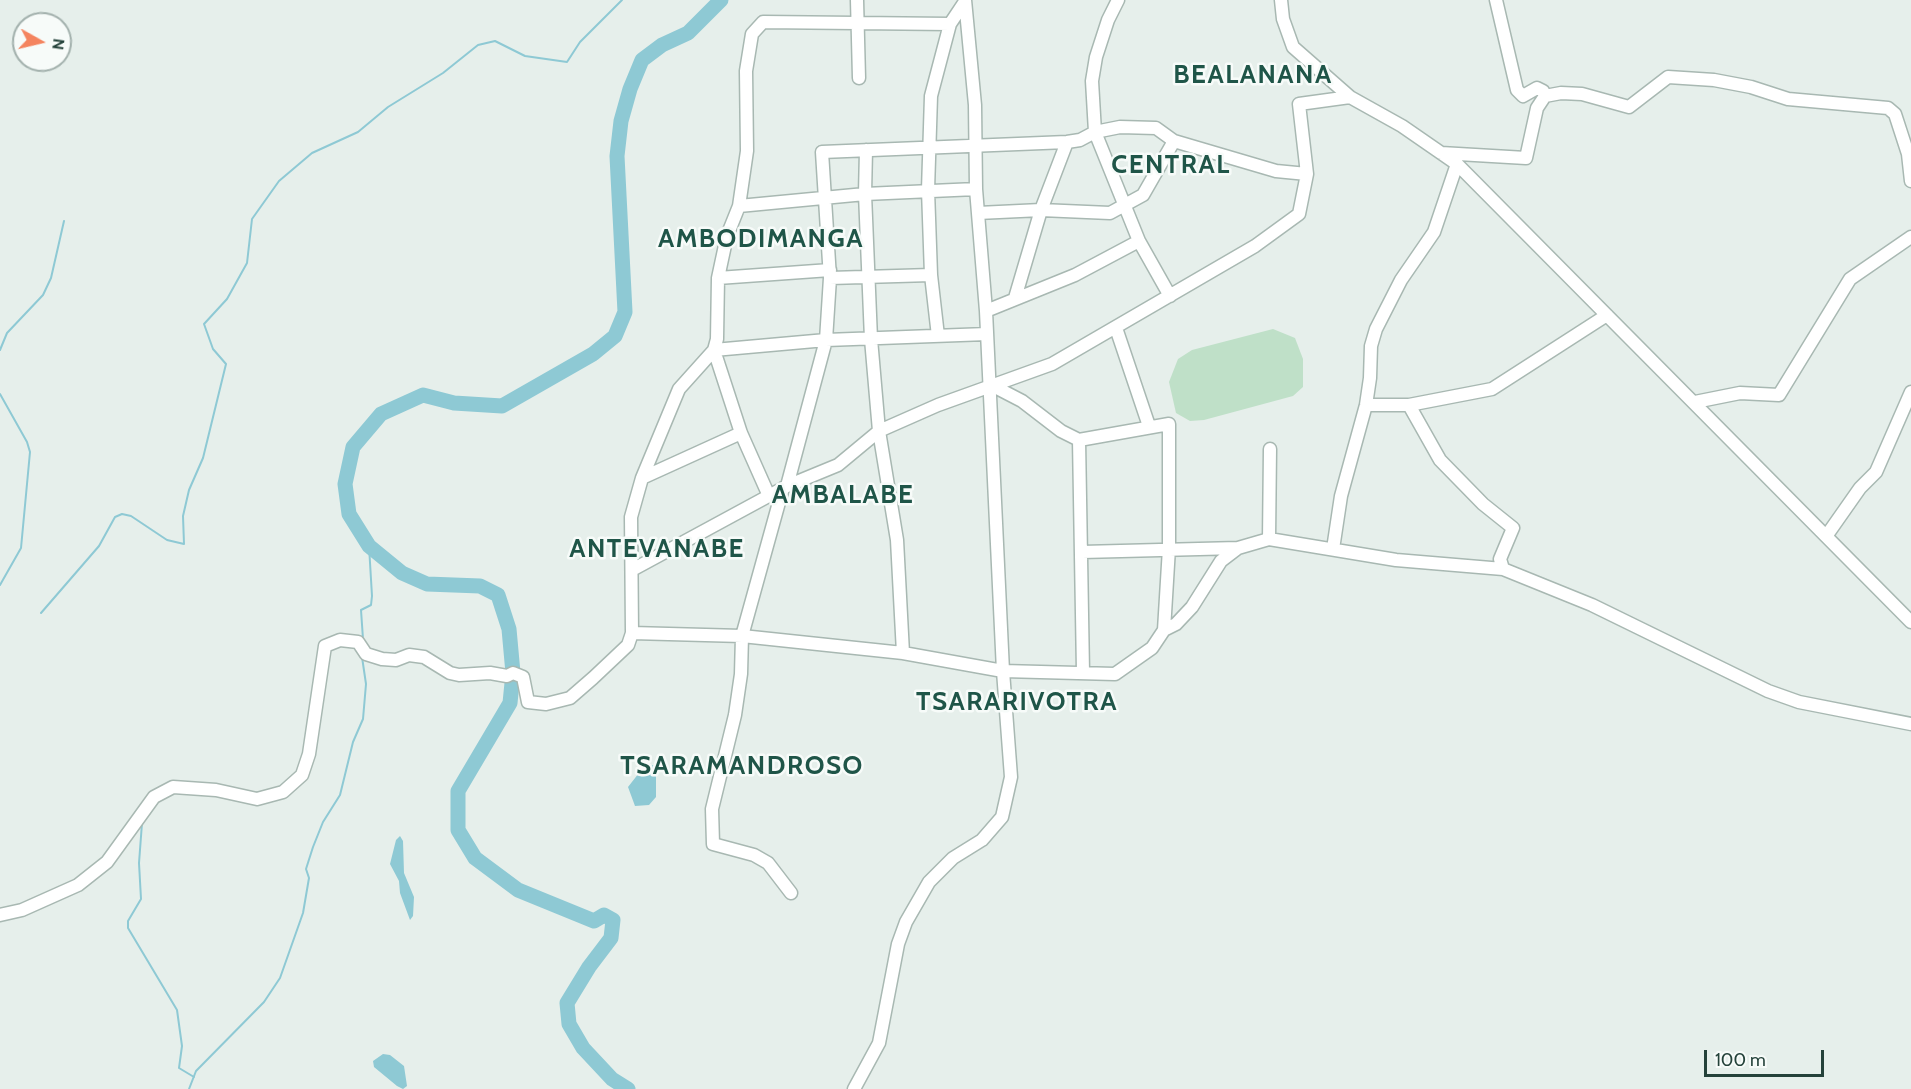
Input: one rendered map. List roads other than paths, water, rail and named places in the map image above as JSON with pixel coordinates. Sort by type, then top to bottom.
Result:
[{"type":"street","points":[[857,0],[859,78]]},
{"type":"street","points":[[1118,0],[1108,20],[1096,57],[1092,81],[1095,132],[1139,241],[1170,296]]},
{"type":"street","points":[[1496,0],[1517,90],[1523,96],[1538,88],[1545,96]]},
{"type":"street","points":[[938,336],[931,274],[928,190],[931,96],[950,24],[965,1]]},
{"type":"street","points":[[854,1089],[879,1043],[898,944],[906,922],[929,882],[953,858],[982,840],[1002,818],[1011,777],[1003,671],[993,387],[976,189],[975,105],[965,1]]},
{"type":"street","points":[[1284,3],[1282,19],[1293,47],[1350,97],[1402,126],[1457,164],[1911,622]]},
{"type":"street","points":[[0,915],[22,910],[78,885],[107,862],[154,797],[173,787],[187,786],[216,790],[257,800],[283,792],[302,776],[309,754],[325,646],[340,640],[358,642],[366,654],[396,660],[410,655],[424,657],[450,673],[459,675],[489,673],[507,676],[513,674],[523,677],[528,702],[546,704],[570,698],[628,645],[632,633],[631,517],[642,478],[679,389],[714,350],[717,339],[718,278],[727,236],[739,206],[747,151],[746,71],[752,34],[763,22],[950,24]]},
{"type":"street","points":[[1440,153],[1526,158],[1537,108],[1545,96],[1561,93],[1582,94],[1629,107],[1668,77],[1714,80],[1788,99],[1888,108],[1895,114],[1908,154],[1911,181]]},
{"type":"street","points":[[632,570],[785,487],[838,465],[879,431],[938,405],[1052,364],[1255,246],[1299,214],[1307,174],[1299,104],[1350,97]]},
{"type":"street","points":[[791,893],[768,863],[754,855],[713,844],[712,809],[735,715],[741,674],[742,636],[826,340],[830,274],[823,198],[822,152],[1067,142],[1080,140],[1095,132],[1120,127],[1156,128],[1174,141],[1276,171],[1307,174]]},
{"type":"street","points":[[978,213],[1041,210],[1110,213],[1143,195],[1174,141]]},
{"type":"street","points":[[1015,298],[1041,210],[1067,142]]},
{"type":"street","points":[[866,150],[865,194],[871,339],[879,431],[897,540],[903,653]]},
{"type":"street","points":[[1333,549],[1341,496],[1366,405],[1371,346],[1376,329],[1401,280],[1434,232],[1457,164]]},
{"type":"street","points":[[739,206],[865,194],[976,189]]},
{"type":"street","points":[[1695,402],[1740,393],[1779,395],[1850,279],[1911,237]]},
{"type":"street","points":[[986,311],[1075,275],[1139,241]]},
{"type":"street","points":[[718,278],[830,274],[870,276],[931,274]]},
{"type":"street","points":[[1366,405],[1408,405],[1492,389],[1607,315]]},
{"type":"street","points":[[1116,327],[1149,426]]},
{"type":"street","points":[[714,350],[826,340],[987,334]]},
{"type":"street","points":[[714,350],[741,433],[769,496]]},
{"type":"street","points":[[993,387],[1022,401],[1061,431],[1079,440],[1169,424],[1169,548],[1164,630]]},
{"type":"street","points":[[1827,535],[1860,488],[1876,471],[1911,392]]},
{"type":"street","points":[[1408,405],[1440,460],[1483,504],[1513,528],[1500,559],[1503,569]]},
{"type":"street","points":[[642,478],[741,433]]},
{"type":"street","points":[[1079,440],[1083,672]]},
{"type":"street","points":[[1269,539],[1270,449]]},
{"type":"street","points":[[1082,552],[1238,548],[1269,539],[1396,560],[1503,569],[1592,605],[1768,691],[1799,702],[1911,724]]},
{"type":"street","points":[[632,633],[742,636],[903,653],[1003,671],[1115,674],[1152,648],[1164,630],[1176,624],[1192,607],[1221,561],[1238,548]]},
{"type":"water","points":[[646,764],[656,766],[656,797],[649,805],[635,806],[628,787]]},
{"type":"water","points":[[400,836],[403,841],[404,873],[414,897],[413,916],[410,920],[400,893],[399,881],[390,864],[396,840]]},
{"type":"water","points":[[383,1054],[390,1055],[404,1066],[407,1086],[403,1089],[374,1067],[373,1061]]},
{"type":"waterway","points":[[41,613],[99,546],[115,517],[122,514],[131,516],[167,540],[184,544],[183,516],[189,490],[203,458],[226,364],[213,349],[204,324],[227,299],[247,263],[252,219],[279,181],[312,153],[358,132],[388,107],[443,73],[478,45],[495,41],[525,56],[567,62],[580,42],[622,0]]},
{"type":"waterway","points":[[628,1089],[612,1079],[583,1048],[569,1024],[567,1003],[589,967],[611,938],[613,920],[604,915],[594,921],[518,890],[475,858],[458,830],[458,791],[510,703],[513,673],[509,629],[498,595],[480,586],[427,584],[402,573],[369,546],[349,514],[345,484],[353,447],[381,414],[423,395],[454,403],[502,406],[593,354],[615,336],[625,312],[617,156],[621,121],[630,89],[642,60],[662,45],[688,33],[721,0]]},
{"type":"waterway","points":[[0,350],[7,333],[43,295],[51,278],[64,221]]},
{"type":"waterway","points":[[0,394],[27,442],[30,452],[21,548],[0,585]]},
{"type":"waterway","points":[[363,639],[361,610],[371,605],[372,596],[369,546]]},
{"type":"waterway","points":[[189,1089],[196,1071],[264,1002],[280,978],[303,913],[309,878],[306,869],[313,847],[323,822],[340,795],[353,742],[363,719],[366,684],[362,657]]},
{"type":"waterway","points":[[142,823],[139,863],[141,899],[128,921],[128,928],[177,1010],[182,1046],[179,1068],[194,1077]]},
{"type":"district","name":"BEALANANA","points":[[1253,75]]},
{"type":"district","name":"CENTRAL","points":[[1171,165]]},
{"type":"district","name":"AMBODIMANGA","points":[[761,239]]},
{"type":"district","name":"AMBALABE","points":[[843,495]]},
{"type":"district","name":"ANTEVANABE","points":[[657,549]]},
{"type":"district","name":"TSARARIVOTRA","points":[[1017,702]]},
{"type":"district","name":"TSARAMANDROSO","points":[[742,766]]}]
